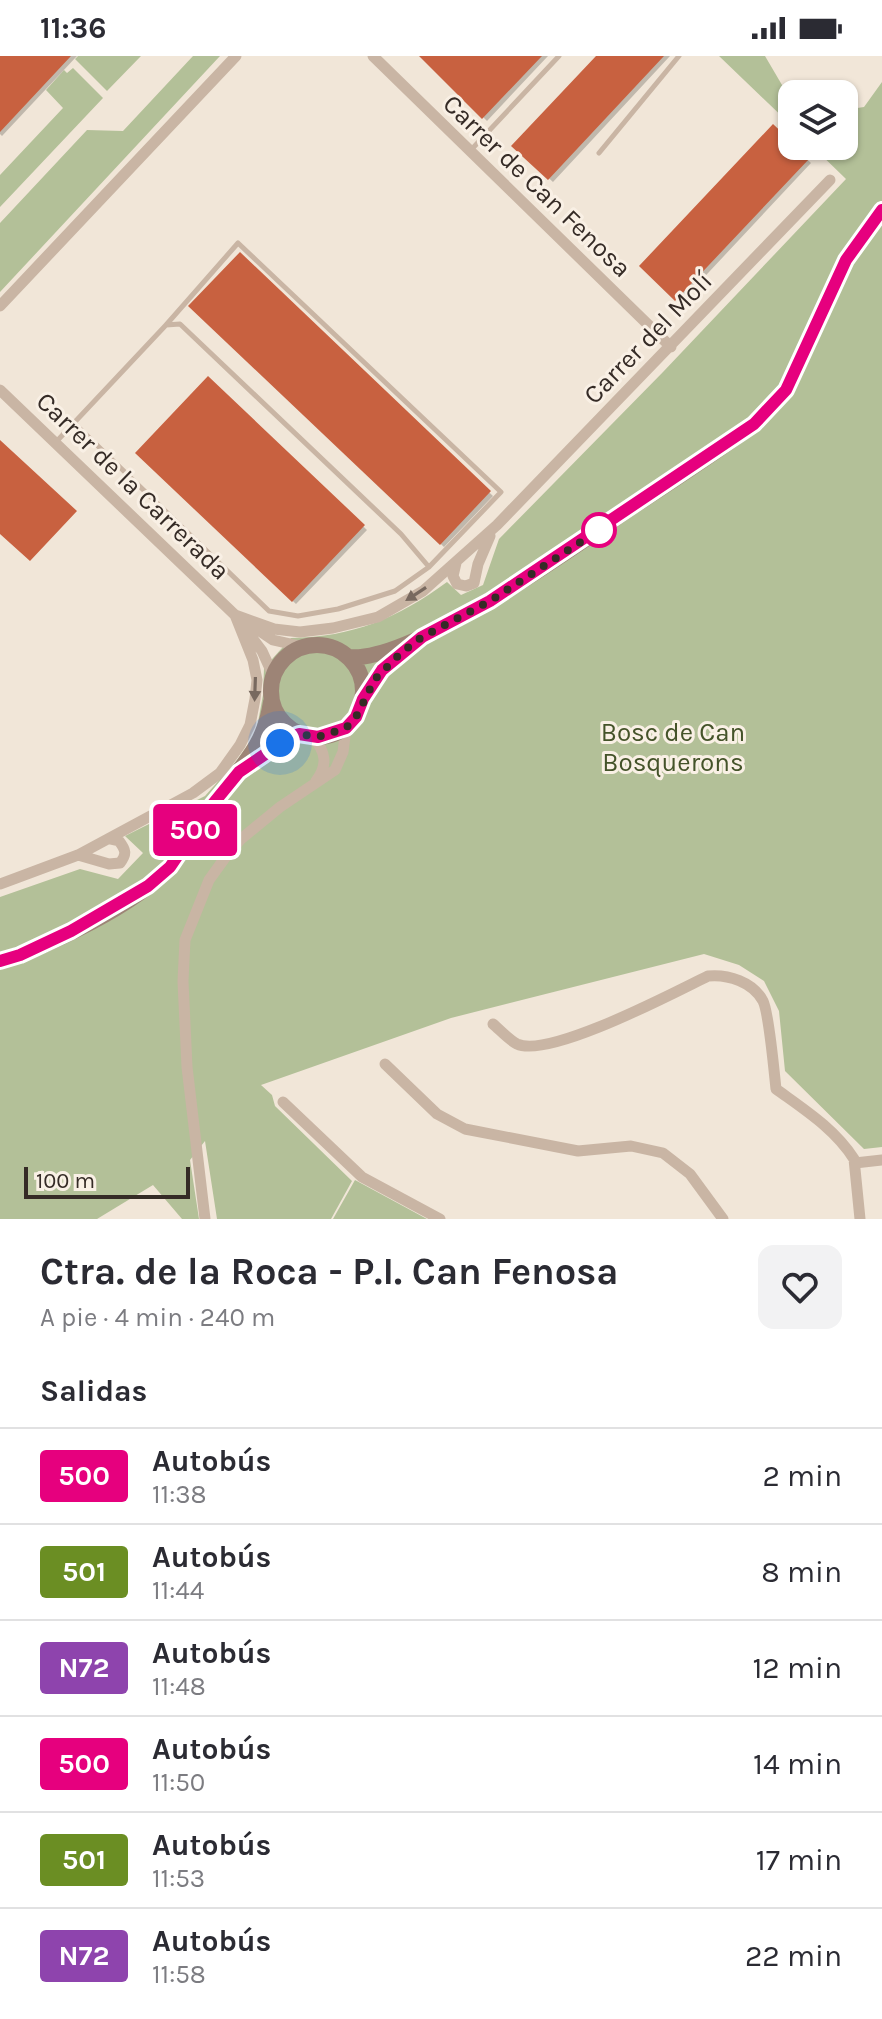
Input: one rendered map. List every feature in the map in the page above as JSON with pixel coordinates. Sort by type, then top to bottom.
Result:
[{"type":"street","points":[[0,306],[236,56]]},
{"type":"street","name":"Carrer de Can Fenosa","points":[[376,57],[671,347]]},
{"type":"street","name":"Carrer del Molí","points":[[235,615],[274,629],[300,632],[333,628],[378,617],[423,591],[497,525],[830,180]]},
{"type":"street","points":[[0,961],[29,951],[84,924],[158,878],[179,855],[212,805],[253,755],[268,723],[273,675],[286,657],[304,647],[325,646],[348,657],[375,655],[422,637],[514,585],[761,418],[786,390],[846,260],[882,210]]},
{"type":"street","name":"Carrer de la Carrerada","points":[[0,390],[235,615],[262,651],[273,675]]},
{"type":"street","name":"Carrer del Molí","points":[[456,563],[453,576],[457,584],[466,586],[474,583],[481,555],[497,525]]},
{"type":"street","points":[[0,884],[78,855],[110,839],[193,793],[220,773],[250,725],[257,680],[253,660],[235,615]]},
{"type":"street","name":"Carrer de la Carrerada","points":[[235,615],[273,640],[304,647]]},
{"type":"street","points":[[239,772],[280,743],[306,736],[327,736],[346,728],[356,717],[363,699],[382,670],[422,637]]},
{"type":"street","points":[[348,657],[359,673],[363,699]]},
{"type":"street","points":[[271,702],[280,719],[306,736],[325,757],[323,772],[313,784]]},
{"type":"street","points":[[205,1219],[187,1067],[183,981],[185,940],[209,880],[227,855],[258,825],[335,770],[340,763],[346,728]]},
{"type":"street","points":[[78,855],[109,864],[120,863],[125,849],[119,841],[110,839]]},
{"type":"street","points":[[493,1024],[518,1044],[532,1046],[580,1035],[708,976],[730,977],[752,988],[764,1002],[776,1089],[841,1138],[855,1163],[860,1219]]},
{"type":"street","points":[[385,1064],[437,1114],[465,1129],[578,1151],[631,1146],[663,1153],[690,1174],[723,1219]]},
{"type":"street","points":[[283,1102],[362,1177],[440,1219]]},
{"type":"street","points":[[855,1163],[882,1160]]},
{"type":"lane","points":[[470,151],[559,56]]},
{"type":"lane","points":[[599,153],[679,56]]},
{"type":"lane","points":[[56,443],[74,423],[166,325],[238,243],[501,492],[429,567],[395,591],[338,609],[298,616],[269,611],[74,423]]},
{"type":"lane","points":[[166,325],[180,324],[401,534],[429,567]]},
{"type":"green space","points":[[78,56],[141,56],[107,91],[75,59]]},
{"type":"green space","points":[[193,56],[220,56],[0,292],[0,223],[87,130],[123,131]]},
{"type":"green space","points":[[719,56],[765,56],[779,80],[778,113]]},
{"type":"green space","points":[[73,68],[103,98],[0,207],[0,175],[63,108],[46,90],[64,70],[67,73]]},
{"type":"green space","name":"Bosc de Can Bosquerons","points":[[882,82],[882,1147],[864,1149],[785,1071],[779,1011],[764,981],[739,965],[704,954],[451,1018],[261,1085],[272,1095],[275,1106],[352,1181],[331,1219],[217,1219],[205,1141],[190,1160],[199,1219],[182,1219],[153,1185],[97,1219],[0,1219],[0,969],[116,913],[138,900],[176,869],[69,925],[0,955],[0,897],[80,869],[118,879],[143,853],[125,836],[205,796],[237,760],[256,733],[264,668],[291,638],[335,634],[374,623],[411,606],[447,582],[461,595],[483,585],[499,539],[846,179],[826,160],[858,160],[858,108],[864,107]]},
{"type":"green space","points":[[355,1180],[427,1219],[333,1219]]},
{"type":"building","points":[[0,56],[71,56],[0,132]]},
{"type":"building","points":[[419,56],[542,56],[482,119]]},
{"type":"building","points":[[596,56],[664,56],[548,180],[511,146]]},
{"type":"building","points":[[773,124],[778,129],[778,160],[808,160],[675,301],[639,266]]},
{"type":"building","points":[[240,252],[491,491],[440,545],[188,306]]},
{"type":"building","points":[[208,376],[365,525],[292,602],[135,453]]},
{"type":"building","points":[[0,440],[77,511],[30,561],[0,534]]},
{"type":"bus line","name":"500","points":[[0,961],[71,931],[148,886],[170,867],[212,805],[239,772],[289,738],[299,734],[327,736],[346,728],[356,717],[363,699],[382,670],[422,637],[490,601],[754,424],[786,390],[846,260],[882,210]]},
{"type":"route","points":[[280,743],[299,734],[327,736],[346,728],[356,717],[375,679],[401,653],[422,637],[490,601],[599,530]]}]
